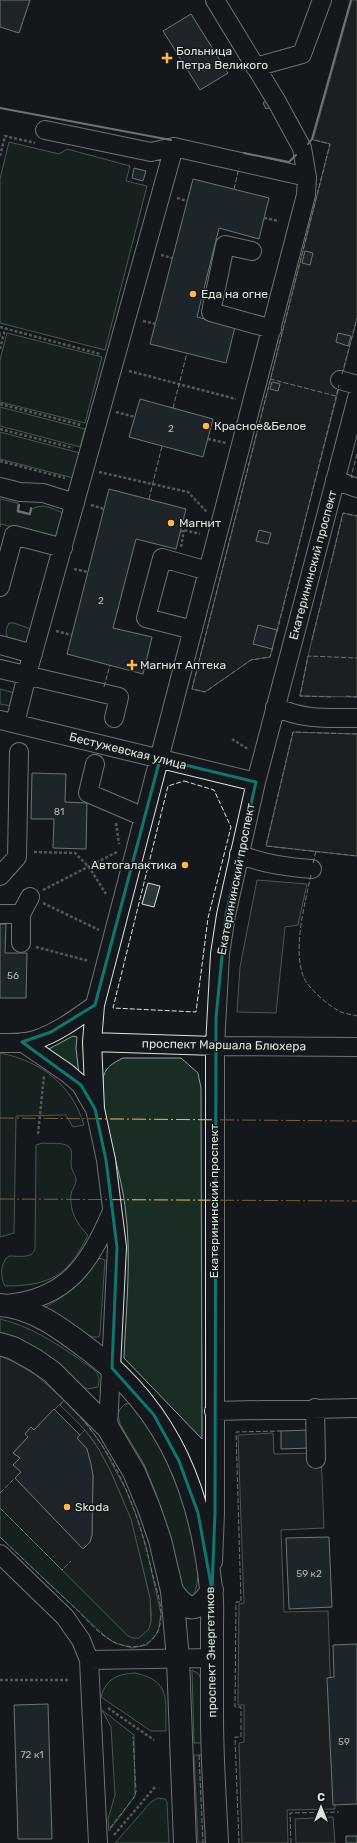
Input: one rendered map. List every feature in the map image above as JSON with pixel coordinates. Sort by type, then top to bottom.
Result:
[{"type":"main road","points":[[1,1305],[28,1311],[47,1320],[112,1368]]},
{"type":"main road","points":[[0,1344],[13,1348],[35,1360],[52,1372],[108,1428],[134,1472],[149,1508],[160,1540],[172,1591],[178,1659],[185,1843]]},
{"type":"main road","name":"проспект Энергетиков","points":[[112,1368],[154,1416],[168,1437],[179,1461],[198,1514],[212,1590],[212,1718],[217,1843]]},
{"type":"main road","points":[[172,1591],[181,1603],[187,1607],[196,1606],[204,1602],[212,1590]]},
{"type":"street","points":[[108,1428],[117,1247],[114,1208],[95,1109],[92,1042],[95,1005],[306,195],[307,177],[302,148],[277,102],[215,0]]},
{"type":"street","points":[[255,67],[302,54],[316,2]]},
{"type":"street","points":[[45,130],[152,152],[174,147],[307,177]]},
{"type":"street","points":[[8,721],[27,676],[96,429],[109,361],[174,147]]},
{"type":"street","points":[[252,251],[225,245],[210,312],[272,329]]},
{"type":"street","name":"Екатерининский проспект","points":[[212,1590],[215,1513],[215,1046],[220,954],[226,915],[256,782],[357,398]]},
{"type":"street","points":[[335,480],[357,488]]},
{"type":"street","points":[[0,486],[20,492],[43,492],[75,504]]},
{"type":"street","points":[[0,587],[14,535],[62,548]]},
{"type":"street","points":[[193,630],[146,618],[162,558],[208,571]]},
{"type":"street","points":[[0,645],[33,654]]},
{"type":"street","points":[[0,669],[119,697],[114,718]]},
{"type":"street","points":[[276,706],[302,717],[357,718]]},
{"type":"street","name":"Бестужевская улица","points":[[8,721],[256,782]]},
{"type":"street","points":[[0,876],[17,857],[18,852],[19,752]]},
{"type":"street","points":[[95,764],[88,793],[144,817]]},
{"type":"street","points":[[239,854],[256,861],[286,867],[312,869]]},
{"type":"street","points":[[21,943],[21,914],[30,897]]},
{"type":"street","points":[[0,914],[21,914]]},
{"type":"street","points":[[0,1043],[35,1040],[68,1024],[95,1005]]},
{"type":"street","points":[[22,1042],[46,1058],[81,1085],[95,1109]]},
{"type":"street","name":"проспект Маршала Блюхера","points":[[92,1042],[215,1046],[357,1047]]},
{"type":"street","points":[[1,1305],[27,1302],[57,1289],[72,1279],[102,1236],[114,1208]]},
{"type":"street","points":[[315,1408],[316,1459]]},
{"type":"street","points":[[214,1410],[357,1408]]},
{"type":"street","points":[[0,1554],[65,1617],[81,1640],[89,1660],[104,1841]]},
{"type":"street","points":[[89,1660],[212,1658]]},
{"type":"path","points":[[264,218],[279,221]]},
{"type":"path","points":[[0,328],[238,400]]},
{"type":"path","points":[[0,349],[5,329]]},
{"type":"path","points":[[0,404],[96,429]]},
{"type":"path","points":[[0,429],[87,460],[188,492],[209,514]]},
{"type":"path","points":[[208,439],[228,443]]},
{"type":"path","points":[[0,461],[56,476]]},
{"type":"path","points":[[179,553],[184,530]]},
{"type":"path","points":[[180,532],[184,530],[203,535]]},
{"type":"path","points":[[146,663],[167,669]]},
{"type":"path","points":[[30,897],[120,851],[112,804]]},
{"type":"path","points":[[18,852],[74,853],[89,867],[108,896]]},
{"type":"path","points":[[30,897],[99,930]]},
{"type":"path","points":[[21,943],[90,961]]},
{"type":"path","points":[[38,1134],[46,1058]]},
{"type":"path","points":[[0,1680],[70,1680]]},
{"type":"path","points":[[101,1704],[154,1740]]},
{"type":"path","points":[[104,1841],[155,1787]]},
{"type":"highlighted area","points":[[160,759],[256,782],[226,915],[216,1018],[215,1513],[212,1590],[198,1513],[179,1461],[154,1415],[112,1368],[117,1247],[106,1160],[95,1109],[81,1085],[22,1042],[51,1032],[95,1005]]},
{"type":"green space","points":[[9,142],[59,154],[67,149],[130,166],[126,181],[147,186],[105,350],[0,323],[0,179]]},
{"type":"green space","points":[[7,333],[102,357],[85,423],[0,402],[0,360]]},
{"type":"green space","points":[[0,407],[85,429],[80,447],[0,426]]},
{"type":"green space","points":[[0,432],[80,453],[73,478],[0,459]]},
{"type":"green space","points":[[0,499],[18,503],[17,512],[30,515],[32,509],[39,506],[61,512],[62,516],[57,535],[53,537],[1,524],[0,527]]},
{"type":"green space","points":[[9,623],[14,623],[31,629],[33,633],[26,644],[17,642],[7,636],[6,633]]},
{"type":"green space","points":[[0,689],[18,694],[11,706],[0,704]]},
{"type":"green space","points":[[73,1036],[77,1037],[76,1048],[79,1075],[47,1050]]},
{"type":"green space","points":[[0,1053],[29,1062],[53,1077],[72,1098],[84,1125],[73,1127],[66,1115],[16,1116],[14,1233],[0,1237]]},
{"type":"green space","points":[[123,1058],[181,1058],[198,1073],[201,1088],[202,1439],[124,1358],[128,1282],[127,1225],[123,1191],[108,1127],[103,1096],[103,1076],[112,1064]]},
{"type":"green space","points":[[43,1143],[63,1144],[70,1148],[72,1153],[71,1166],[76,1177],[71,1194],[71,1206],[77,1222],[88,1235],[81,1249],[73,1260],[56,1276],[46,1281],[34,1284],[5,1286],[2,1279],[2,1266],[6,1259],[9,1256],[28,1256],[35,1249],[36,1145]]},
{"type":"green space","points":[[99,1258],[105,1260],[100,1333],[99,1337],[92,1337],[44,1308],[82,1281]]},
{"type":"green space","points":[[0,1319],[32,1330],[88,1365],[98,1375],[98,1387],[88,1389],[83,1387],[47,1355],[10,1336],[0,1333]]},
{"type":"green space","points":[[64,1400],[87,1424],[102,1445],[126,1490],[137,1517],[146,1546],[161,1614],[158,1632],[147,1645],[132,1648],[115,1643],[105,1636],[0,1537],[0,1508],[128,1636],[151,1621],[148,1591],[140,1557],[120,1493],[106,1463],[90,1436],[60,1405]]},
{"type":"green space","points":[[129,1403],[133,1405],[159,1438],[181,1494],[194,1543],[197,1566],[197,1585],[192,1598],[183,1591],[171,1538],[144,1464],[120,1424],[118,1414],[120,1409],[125,1404]]},
{"type":"green space","points":[[192,1670],[199,1674],[201,1680],[202,1743],[194,1743]]},
{"type":"green space","points":[[135,1673],[155,1681],[161,1687],[166,1701],[166,1731],[151,1731],[101,1697],[106,1686],[113,1679],[118,1676]]},
{"type":"green space","points":[[102,1710],[134,1735],[135,1796],[109,1831],[108,1819],[115,1795],[111,1727]]},
{"type":"green space","points":[[194,1755],[203,1755],[207,1843],[198,1843]]},
{"type":"green space","points":[[158,1798],[165,1799],[167,1802],[169,1843],[115,1843],[151,1802]]},
{"type":"shaded area","points":[[352,0],[357,0],[357,318],[270,657],[251,660],[205,692],[192,689],[330,144],[313,140]]},
{"type":"shaded area","points":[[343,513],[357,516],[357,697],[300,696],[308,656]]},
{"type":"shaded area","points":[[293,732],[357,734],[357,856],[266,846]]},
{"type":"shaded area","points":[[257,880],[307,884],[298,925],[285,927],[276,1013],[237,1012],[240,967]]},
{"type":"shaded area","points":[[0,1356],[14,1362],[36,1375],[64,1400],[34,1430],[31,1427],[25,1434],[28,1437],[13,1453],[20,1458],[21,1472],[15,1478],[83,1549],[90,1542],[92,1535],[93,1476],[87,1449],[77,1438],[85,1430],[98,1448],[110,1470],[131,1519],[150,1598],[151,1621],[149,1629],[139,1638],[128,1636],[0,1508]]},
{"type":"shaded area","points":[[273,1433],[274,1454],[321,1453],[324,1528],[281,1530],[284,1612],[328,1611],[335,1809],[287,1810],[288,1843],[242,1843],[239,1743],[244,1742],[244,1705],[238,1705],[239,1604],[244,1603],[238,1435]]},
{"type":"shaded area","points":[[333,1817],[335,1843],[296,1843],[295,1819]]},
{"type":"building","points":[[0,0],[30,0],[19,33],[0,27]]},
{"type":"building","points":[[191,14],[228,73],[200,90],[163,31]]},
{"type":"building","points":[[267,100],[271,107],[266,109],[263,103]]},
{"type":"building","points":[[134,168],[146,171],[143,181],[132,178]]},
{"type":"building","points":[[193,179],[269,198],[259,239],[219,228],[197,317],[235,327],[226,363],[150,344]]},
{"type":"building","points":[[305,251],[313,253],[310,265],[302,263]]},
{"type":"building","points":[[338,333],[351,336],[348,346],[336,342]]},
{"type":"building","points":[[272,382],[280,384],[278,391],[270,389]]},
{"type":"building","points":[[140,399],[213,419],[203,457],[129,437]]},
{"type":"building","points":[[109,489],[186,509],[176,549],[136,539],[113,628],[152,637],[143,674],[67,654]]},
{"type":"building","points":[[259,530],[271,533],[268,544],[256,541]]},
{"type":"building","points":[[258,625],[277,630],[272,649],[253,644]]},
{"type":"building","points":[[32,773],[66,774],[65,802],[87,803],[86,849],[53,848],[54,819],[31,819]]},
{"type":"building","points":[[148,883],[160,886],[154,907],[142,904]]},
{"type":"building","points":[[0,924],[6,924],[5,953],[27,953],[26,998],[0,998]]},
{"type":"building","name":"Skoda","points":[[54,1409],[80,1435],[77,1438],[87,1449],[91,1464],[93,1476],[92,1535],[90,1542],[83,1549],[15,1478],[21,1472],[13,1465],[20,1458],[13,1453],[28,1437],[25,1434],[31,1427],[34,1430]]},
{"type":"building","points":[[310,1430],[311,1448],[281,1449],[281,1431]]},
{"type":"building","points":[[329,1537],[332,1607],[289,1609],[286,1538]]},
{"type":"building","points":[[357,1644],[357,1804],[333,1805],[327,1678],[334,1677],[333,1645]]},
{"type":"building","points":[[48,1704],[52,1839],[18,1839],[14,1705]]},
{"type":"building","points":[[346,1836],[357,1836],[357,1843],[346,1843]]},
{"type":"fence","points":[[273,647],[270,657],[251,660],[205,692],[192,689],[330,144],[312,139]]},
{"type":"fence","points":[[234,189],[239,168]]},
{"type":"fence","points":[[342,374],[357,318]]},
{"type":"fence","points":[[0,332],[0,337]]},
{"type":"fence","points":[[173,408],[187,353]]},
{"type":"fence","points":[[270,379],[336,396]]},
{"type":"fence","points":[[277,632],[339,385]]},
{"type":"fence","points":[[149,499],[162,446]]},
{"type":"fence","points":[[353,478],[351,477],[357,454]]},
{"type":"fence","points":[[331,563],[343,513],[357,516]]},
{"type":"fence","points":[[312,640],[327,579]]},
{"type":"fence","points":[[331,697],[300,696],[308,656],[357,658]]},
{"type":"fence","points":[[104,687],[110,665]]},
{"type":"fence","points":[[346,696],[357,697]]},
{"type":"fence","points":[[357,734],[293,732],[266,846],[357,856]]},
{"type":"fence","points":[[184,781],[214,790],[231,827],[208,918],[196,1012],[113,1008],[168,786],[184,781]]},
{"type":"fence","points":[[313,863],[316,851]]},
{"type":"fence","points":[[311,875],[299,941],[299,954],[304,978],[314,992],[335,1009],[357,1016]]},
{"type":"fence","points":[[0,1537],[94,1627],[110,1640],[125,1646],[141,1646],[148,1643],[157,1632],[160,1624],[161,1609],[142,1534],[128,1493],[110,1458],[98,1440],[86,1424],[64,1400]]},
{"type":"fence","points":[[239,1843],[235,1737],[241,1737],[241,1707],[235,1707],[236,1602],[241,1602],[236,1432],[281,1431]]},
{"type":"fence","points":[[0,1493],[15,1478]]},
{"type":"fence","points":[[0,1508],[62,1570],[71,1561]]},
{"type":"fence","points":[[110,1828],[135,1796],[133,1737]]},
{"type":"fence","points":[[199,1755],[203,1843]]},
{"type":"fence","points":[[291,1843],[290,1813],[339,1812]]},
{"type":"wall","points":[[308,144],[312,139],[351,0]]},
{"type":"wall","points":[[0,108],[171,140]]},
{"type":"wall","points":[[244,153],[289,162],[296,155]]},
{"type":"wall","points":[[19,505],[18,511],[30,514],[31,508]]},
{"type":"power","points":[[0,1118],[357,1121]]},
{"type":"power","points":[[0,1199],[357,1201]]},
{"type":"place","name":"Больница Петра Великого","points":[[167,58]]},
{"type":"place","name":"Еда на огне","points":[[193,294]]},
{"type":"place","name":"Красное&Белое","points":[[206,426]]},
{"type":"place","name":"Магнит","points":[[171,523]]},
{"type":"place","name":"Магнит Аптека","points":[[132,665]]},
{"type":"place","name":"Автогалактика","points":[[185,865]]},
{"type":"place","name":"Skoda","points":[[67,1507]]}]
